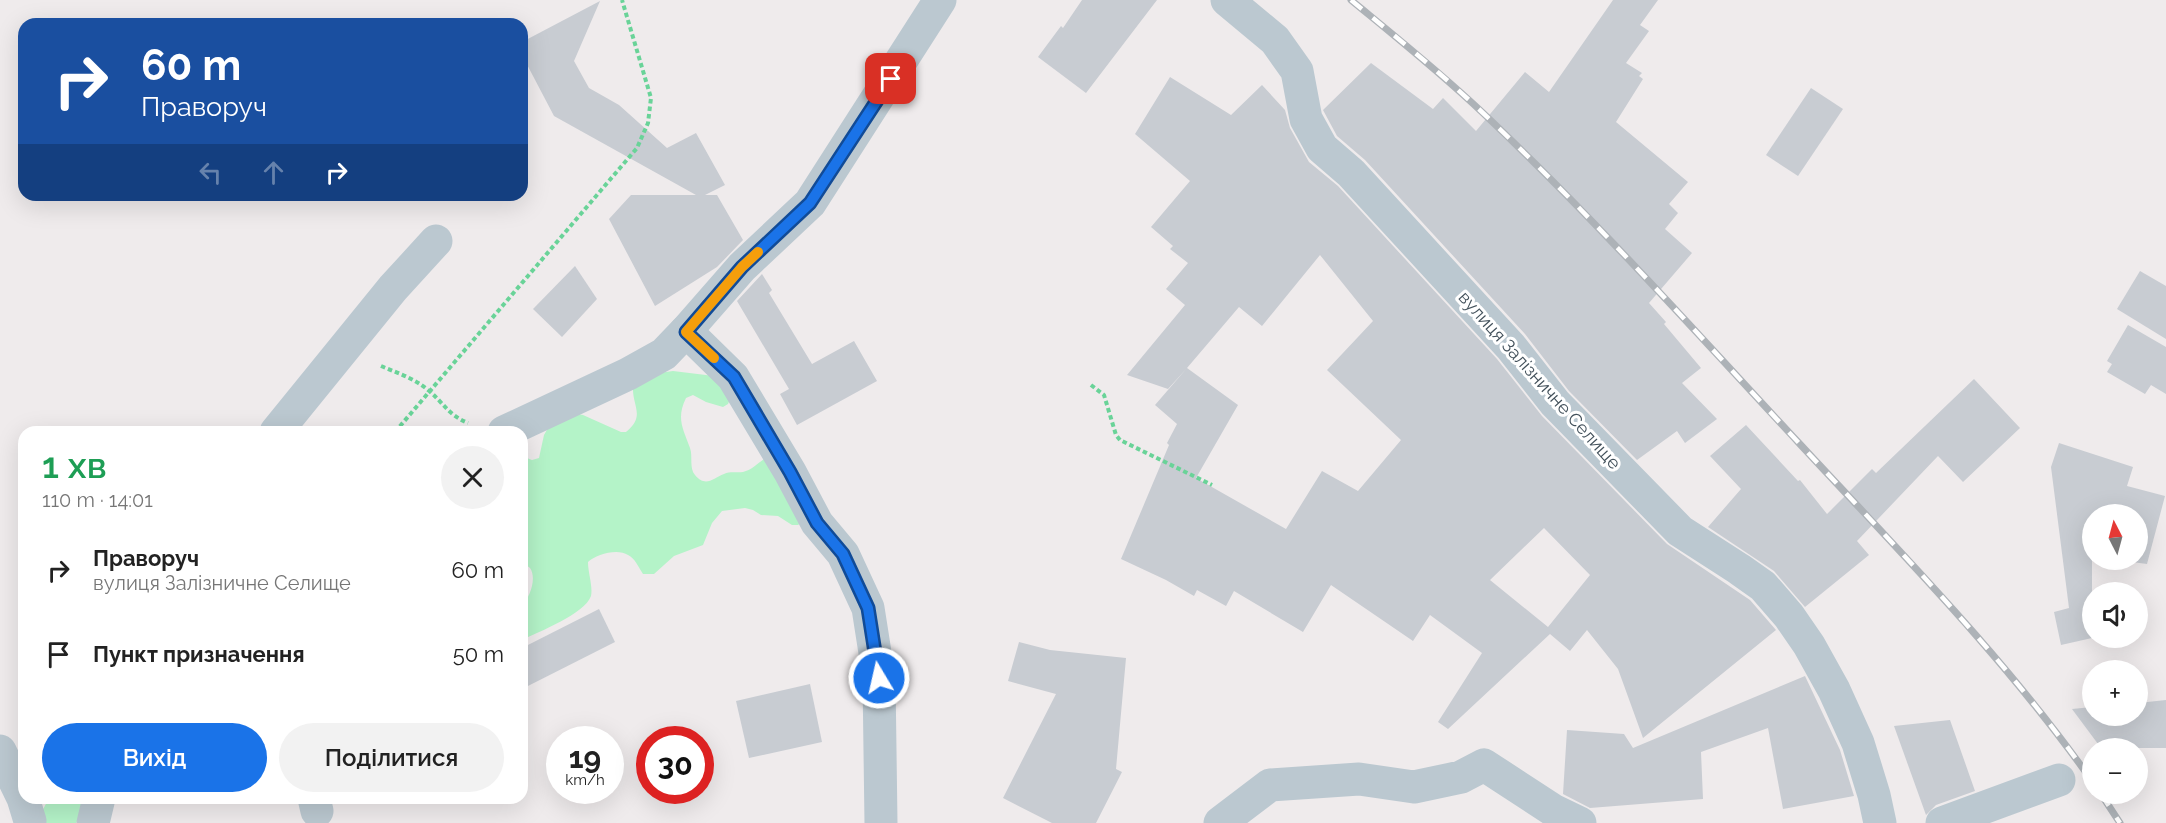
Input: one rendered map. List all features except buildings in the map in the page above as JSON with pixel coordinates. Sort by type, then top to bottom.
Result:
[{"type":"street","points":[[497,426],[637,369],[664,354],[742,267],[810,203],[940,0]]},
{"type":"street","name":"вулиця Залізничне Селище","points":[[1227,0],[1275,40],[1297,71],[1306,119],[1322,148],[1351,172],[1511,347],[1555,403],[1680,531],[1763,586],[1789,616],[1809,645],[1834,690],[1858,743],[1880,823]]},
{"type":"street","points":[[281,426],[393,288],[436,241]]},
{"type":"street","points":[[686,332],[734,377],[817,523],[843,554],[868,608],[879,678],[880,823]]},
{"type":"street","points":[[0,751],[18,788]]},
{"type":"street","points":[[1220,823],[1270,785],[1359,779],[1414,787],[1461,777],[1484,765],[1552,810],[1580,823]]},
{"type":"street","points":[[1942,823],[2059,780]]},
{"type":"street","points":[[93,823],[98,804]]},
{"type":"path","points":[[400,426],[637,148],[648,123],[651,98],[622,0]]},
{"type":"path","points":[[345,349],[411,378],[429,390],[454,417],[481,426]]},
{"type":"path","points":[[1091,385],[1104,395],[1116,435],[1120,440],[1212,484]]},
{"type":"green space","points":[[673,371],[714,376],[732,395],[728,404],[723,407],[693,395],[686,398],[681,418],[691,451],[692,469],[695,475],[703,481],[709,481],[726,473],[746,471],[767,457],[801,523],[792,525],[778,516],[761,515],[745,508],[722,511],[712,523],[703,545],[674,556],[654,574],[643,574],[633,558],[624,553],[613,552],[596,557],[588,562],[591,596],[587,603],[571,616],[528,637],[528,597],[533,577],[528,566],[528,458],[539,458],[544,435],[548,428],[573,413],[626,432],[637,416],[633,387],[659,373]]},
{"type":"green space","points":[[46,804],[88,804],[76,823],[36,823]]},
{"type":"railway","points":[[1351,0],[1435,69],[1483,113],[1643,274],[1951,607],[2024,692],[2082,767]]},
{"type":"railway","points":[[2108,804],[2120,823]]},
{"type":"slow traffic","points":[[714,358],[686,332],[742,267],[758,252]]},
{"type":"route","points":[[879,678],[868,608],[843,554],[817,523],[734,377],[686,332],[742,267],[810,203],[891,79]]}]
